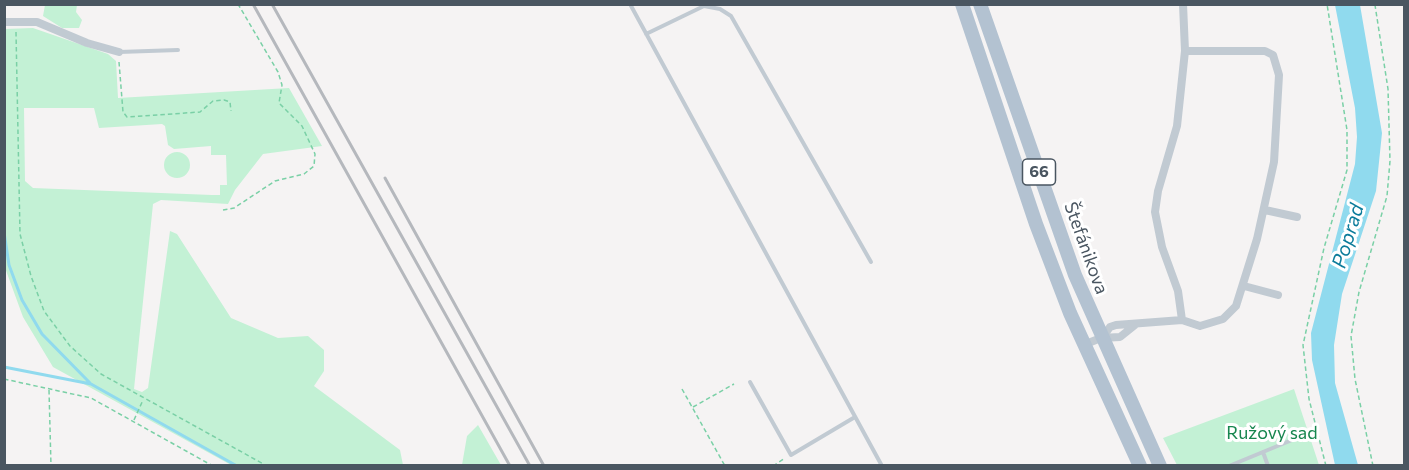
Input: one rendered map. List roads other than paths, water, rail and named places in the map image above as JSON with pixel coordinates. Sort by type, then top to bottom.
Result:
[{"type":"main road","name":"Štefánikova","points":[[962,4],[1036,224],[1083,345],[1140,465]]},
{"type":"main road","name":"Štefánikova","points":[[980,4],[1076,275],[1101,338],[1160,465]]},
{"type":"street","points":[[1182,320],[1178,291],[1162,247],[1155,212],[1158,191],[1178,117],[1185,51],[1183,4]]},
{"type":"street","points":[[9,22],[37,22],[49,25],[87,43],[119,52]]},
{"type":"street","points":[[1083,345],[1101,338],[1110,327],[1182,320],[1200,326],[1223,319],[1236,306],[1244,285],[1265,210],[1277,131],[1278,63],[1270,52],[1265,51],[1185,51]]},
{"type":"street","points":[[1265,210],[1297,217]]},
{"type":"street","points":[[1244,285],[1278,295]]},
{"type":"lane","points":[[630,4],[882,465]]},
{"type":"lane","points":[[646,34],[704,6],[720,9],[731,16],[871,262]]},
{"type":"lane","points":[[119,52],[178,50]]},
{"type":"lane","points":[[750,382],[791,455],[855,417]]},
{"type":"lane","points":[[1229,465],[1309,433]]},
{"type":"lane","points":[[1263,452],[1268,465]]},
{"type":"water","name":"Poprad","points":[[1335,5],[1360,5],[1382,133],[1376,191],[1342,294],[1334,345],[1335,383],[1358,465],[1335,465],[1312,360],[1311,333],[1355,164],[1357,137],[1355,108]]},
{"type":"waterway","points":[[4,69],[4,154]]},
{"type":"waterway","points":[[4,232],[9,265],[22,300],[42,334],[90,383]]},
{"type":"waterway","points":[[4,367],[91,384],[237,466]]},
{"type":"railway","points":[[253,4],[510,466]]},
{"type":"railway","points":[[272,4],[530,466]]},
{"type":"railway","points":[[385,178],[544,466]]},
{"type":"park label","name":"Ružový sad","points":[[1272,433]]}]
